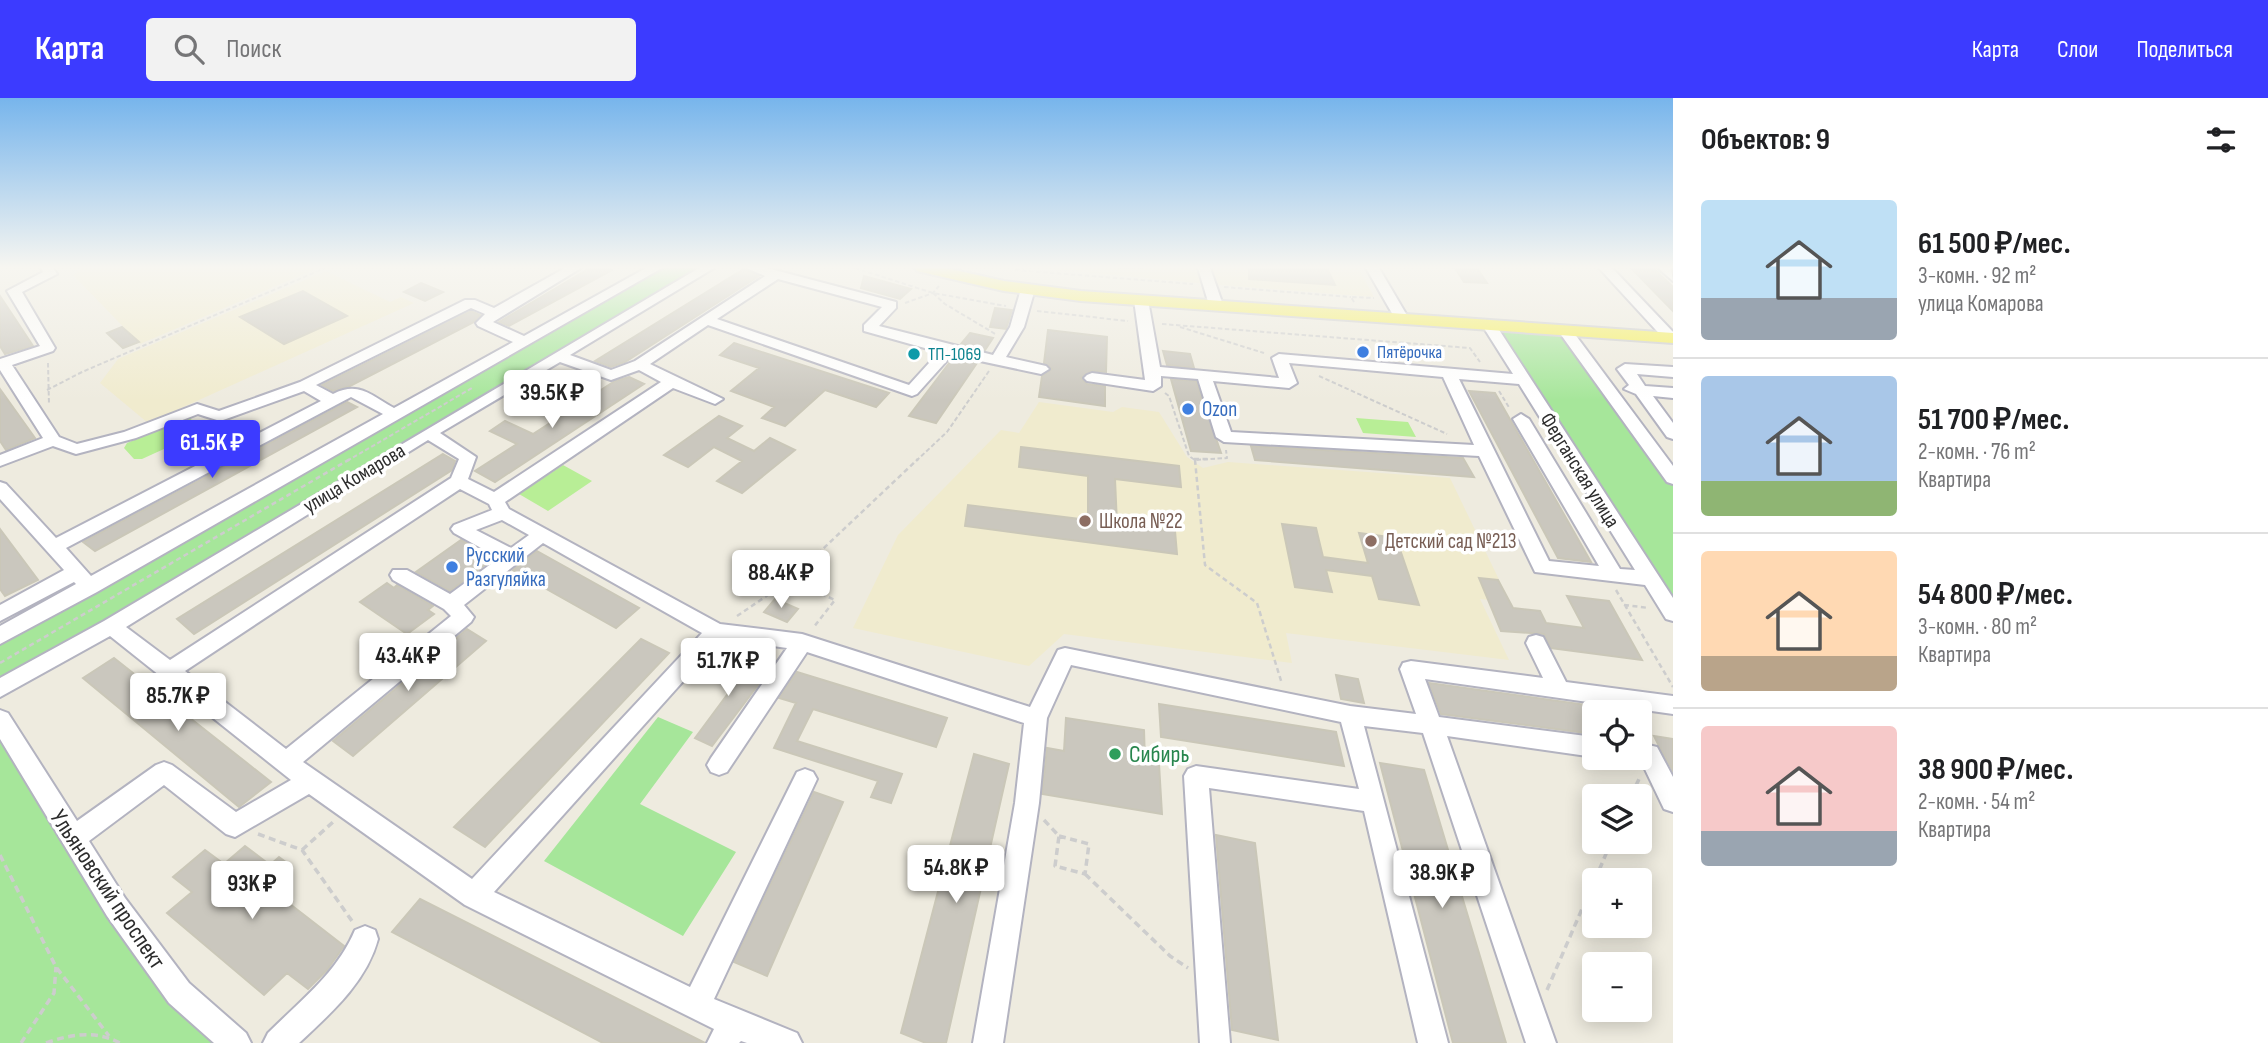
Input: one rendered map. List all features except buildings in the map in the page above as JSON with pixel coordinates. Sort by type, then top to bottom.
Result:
[{"type":"main road","points":[[1303,312],[1672,338]]},
{"type":"street","points":[[27,312],[48,348],[3,363],[53,440],[76,449],[130,435],[197,409],[220,416],[305,385],[452,312]]},
{"type":"street","name":"улица Комарова","points":[[1,628],[84,579],[394,414],[578,312]]},
{"type":"street","name":"улица Комарова","points":[[0,688],[111,626],[633,312]]},
{"type":"street","points":[[558,356],[611,375],[640,364],[722,312]]},
{"type":"street","points":[[884,312],[869,328],[949,350],[1041,369]]},
{"type":"street","points":[[996,360],[1011,344],[1024,312]]},
{"type":"street","points":[[1144,312],[1153,378]]},
{"type":"street","points":[[1398,312],[1402,319]]},
{"type":"street","points":[[1647,312],[1672,338]]},
{"type":"street","points":[[709,321],[912,391],[949,350]]},
{"type":"street","name":"Ферганская улица","points":[[1489,325],[1580,472],[1673,614]]},
{"type":"street","points":[[1566,331],[1673,478]]},
{"type":"street","points":[[1092,378],[1204,376],[1289,383],[1279,358],[1524,380]]},
{"type":"street","points":[[640,364],[672,382],[715,399]]},
{"type":"street","points":[[1673,372],[1625,369],[1673,434]]},
{"type":"street","points":[[1448,373],[1542,567],[1650,579]]},
{"type":"street","points":[[1204,376],[1224,437],[1485,451]]},
{"type":"street","points":[[512,557],[460,529],[499,507],[672,382]]},
{"type":"street","points":[[305,385],[331,400]]},
{"type":"street","points":[[1607,387],[1673,393]]},
{"type":"street","points":[[55,546],[351,391],[394,414]]},
{"type":"street","points":[[1521,419],[1613,575]]},
{"type":"street","points":[[169,671],[459,481],[468,457],[428,433]]},
{"type":"street","points":[[0,461],[53,440]]},
{"type":"street","points":[[1550,470],[1580,472]]},
{"type":"street","points":[[459,481],[542,535],[716,631],[802,642],[1036,719]]},
{"type":"street","points":[[0,488],[84,579]]},
{"type":"street","points":[[451,604],[542,535]]},
{"type":"street","points":[[287,761],[464,617],[451,604],[400,575]]},
{"type":"street","points":[[111,626],[310,780],[474,896],[696,1005],[728,1034],[787,1043]]},
{"type":"street","points":[[474,896],[716,631]]},
{"type":"street","points":[[719,765],[802,642]]},
{"type":"street","points":[[1536,643],[1560,691]]},
{"type":"street","points":[[988,1043],[1027,803],[1036,719],[1065,656],[1350,715],[1582,745]]},
{"type":"street","points":[[1537,1032],[1466,820],[1411,669],[1673,705]]},
{"type":"street","points":[[1350,715],[1433,1043]]},
{"type":"street","name":"Ульяновский проспект","points":[[0,719],[116,907],[179,993],[236,1043]]},
{"type":"street","points":[[1652,760],[1673,802]]},
{"type":"street","points":[[72,839],[164,772],[235,826],[310,780]]},
{"type":"street","points":[[1214,1043],[1196,776],[1374,802]]},
{"type":"street","points":[[696,1005],[805,779]]},
{"type":"street","points":[[278,1043],[346,974],[364,951],[365,939]]},
{"type":"lane","points":[[495,313],[483,323],[525,342]]},
{"type":"path","points":[[47,390],[82,372],[222,312]]},
{"type":"path","points":[[958,312],[1011,344]]},
{"type":"path","points":[[1045,312],[1146,323],[1470,348]]},
{"type":"path","points":[[1173,325],[1279,358]]},
{"type":"path","points":[[48,348],[47,390],[53,440]]},
{"type":"path","points":[[716,631],[790,580],[947,432],[996,360]]},
{"type":"path","points":[[1315,374],[1449,434]]},
{"type":"path","points":[[1153,378],[1169,396],[1189,456],[1195,460],[1227,458],[1224,437]]},
{"type":"path","points":[[0,663],[482,383]]},
{"type":"path","points":[[1195,460],[1205,565],[1257,603],[1282,685]]},
{"type":"path","points":[[84,579],[100,605]]},
{"type":"path","points":[[790,580],[835,600],[802,642]]},
{"type":"path","points":[[1027,803],[1059,836],[1089,844],[1085,874]]},
{"type":"path","points":[[302,850],[350,807]]},
{"type":"path","points":[[235,826],[302,850],[365,939]]},
{"type":"path","points":[[1059,836],[1055,866],[1085,874],[1170,956],[1209,982]]},
{"type":"path","points":[[0,855],[56,967],[109,1035],[120,1043]]},
{"type":"path","points":[[1537,1032],[1582,913]]},
{"type":"path","points":[[21,1043],[54,993],[56,967]]},
{"type":"path","points":[[46,1043],[92,1032],[109,1035]]},
{"type":"shaded area","points":[[109,312],[215,312],[140,344]]},
{"type":"shaded area","points":[[229,312],[394,312],[148,423],[100,383],[118,359]]},
{"type":"shaded area","name":"Школа №22","points":[[1039,402],[1113,412],[1122,407],[1159,412],[1187,457],[1203,468],[1228,462],[1450,478],[1505,592],[1491,591],[1489,600],[1480,599],[1509,660],[1286,633],[1292,663],[1064,634],[1029,666],[853,628],[898,535],[1001,430],[1019,433]]},
{"type":"green space","points":[[577,312],[634,312],[0,688],[0,636]]},
{"type":"green space","points":[[1489,325],[1566,332],[1673,478],[1673,614]]},
{"type":"green space","points":[[188,417],[202,428],[199,433],[142,459],[134,459],[124,448],[127,443]]},
{"type":"green space","points":[[1356,418],[1408,422],[1416,437],[1363,433]]},
{"type":"green space","points":[[563,465],[592,481],[548,511],[519,494]]},
{"type":"green space","points":[[658,717],[693,732],[640,804],[736,852],[683,936],[544,861]]},
{"type":"green space","points":[[0,719],[72,839],[236,1043],[0,1043]]},
{"type":"place","name":"Пятёрочка","points":[[1363,352]]},
{"type":"place","name":"ТП-1069","points":[[914,354]]},
{"type":"place","name":"Ozon","points":[[1188,409]]},
{"type":"place","name":"Школа №22","points":[[1085,521]]},
{"type":"place","name":"Детский сад №213","points":[[1371,541]]},
{"type":"place","name":"Русский Разгуляйка","points":[[452,567]]},
{"type":"place","name":"Сибирь","points":[[1115,754]]}]
